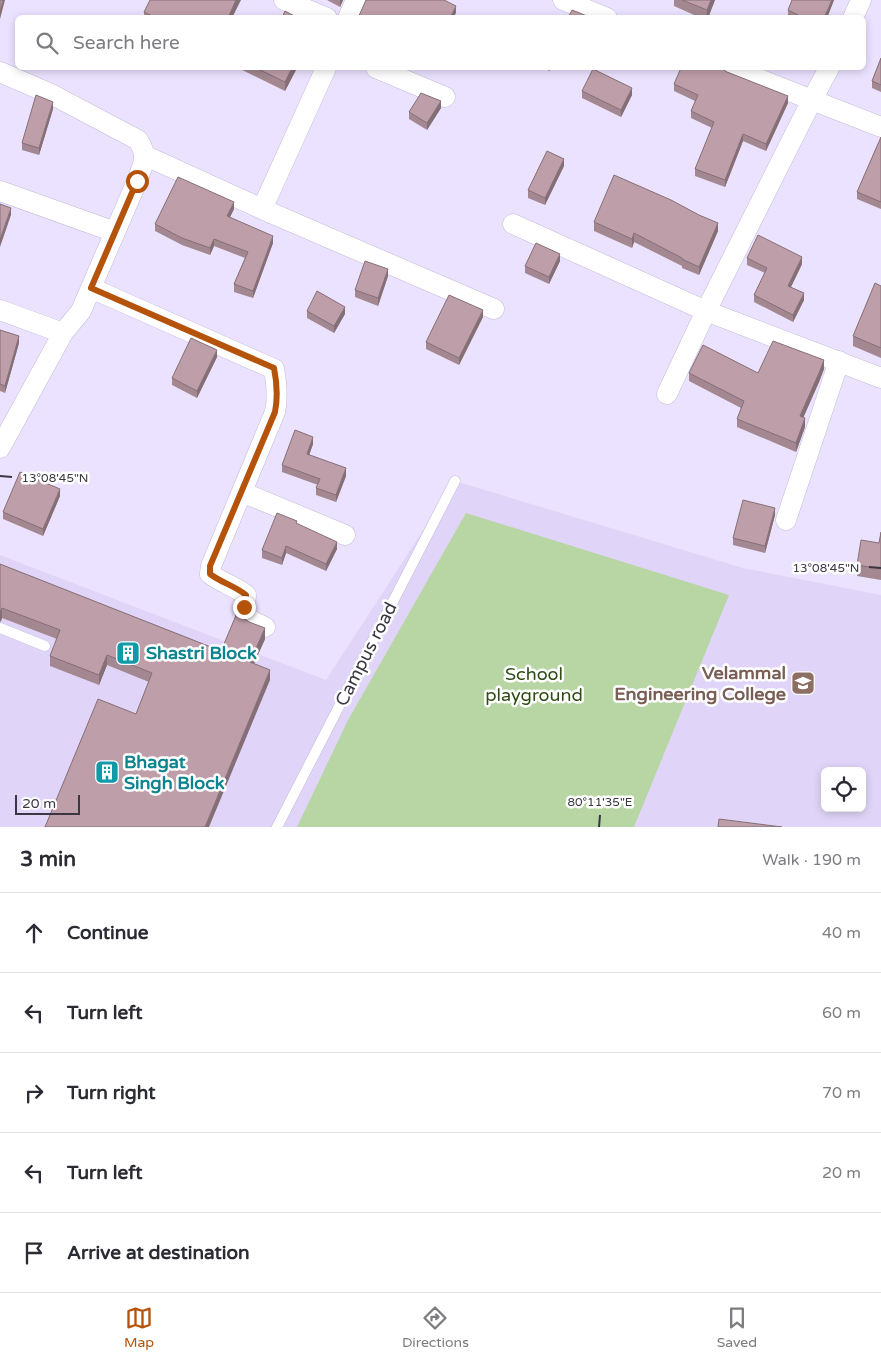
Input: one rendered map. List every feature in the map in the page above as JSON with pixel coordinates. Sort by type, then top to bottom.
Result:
[{"type":"street","points":[[284,0],[320,15]]},
{"type":"street","points":[[349,15],[356,0]]},
{"type":"street","points":[[563,0],[600,15]]},
{"type":"street","points":[[854,15],[861,0]]},
{"type":"street","points":[[262,209],[325,70]]},
{"type":"street","points":[[381,70],[445,97]]},
{"type":"street","points":[[736,70],[881,127]]},
{"type":"street","points":[[667,394],[706,311],[827,70]]},
{"type":"street","points":[[0,72],[53,95],[138,140],[144,150],[145,160],[81,310],[63,333],[3,435]]},
{"type":"street","points":[[144,155],[262,209],[494,309]]},
{"type":"street","points":[[0,192],[115,232]]},
{"type":"street","points":[[513,224],[706,311],[881,378]]},
{"type":"street","points":[[91,288],[274,368],[277,384],[275,412],[210,566],[210,574],[218,580],[238,588],[246,595],[244,607],[246,616],[265,627]]},
{"type":"street","points":[[0,310],[63,333]]},
{"type":"street","points":[[786,520],[839,361]]},
{"type":"street","points":[[242,492],[345,535]]},
{"type":"lane","name":"Campus road","points":[[277,827],[455,481]]},
{"type":"lane","points":[[0,628],[45,646]]},
{"type":"shaded area","points":[[455,481],[743,568],[881,595],[881,827],[0,827],[0,555],[326,680]]},
{"type":"green space","name":"School playground","points":[[466,513],[729,595],[634,827],[297,827],[348,720]]},
{"type":"building","points":[[0,0],[3,0],[0,12]]},
{"type":"building","points":[[150,0],[236,0],[229,15],[150,15],[144,12]]},
{"type":"building","points":[[366,0],[444,0],[456,6],[452,15],[359,15]]},
{"type":"building","points":[[682,0],[711,0],[707,10]]},
{"type":"building","points":[[792,0],[832,0],[825,15],[798,15],[788,10]]},
{"type":"building","points":[[572,10],[584,15],[570,15]]},
{"type":"building","points":[[285,11],[292,15],[283,15]]},
{"type":"building","points":[[881,58],[881,85],[872,81]]},
{"type":"building","points":[[260,70],[291,70],[285,82]]},
{"type":"building","points":[[592,70],[632,88],[621,110],[582,91]]},
{"type":"building","points":[[680,70],[724,70],[788,96],[766,144],[743,134],[725,180],[695,169],[714,122],[691,111],[698,95],[674,84]]},
{"type":"building","points":[[421,93],[441,101],[427,123],[409,112]]},
{"type":"building","points":[[36,95],[53,102],[39,148],[22,143]]},
{"type":"building","points":[[881,137],[881,202],[857,192]]},
{"type":"building","points":[[547,151],[564,159],[545,198],[528,190]]},
{"type":"building","points":[[614,175],[718,223],[699,267],[634,233],[632,239],[594,222]]},
{"type":"building","points":[[178,177],[234,202],[227,216],[273,236],[253,291],[234,284],[248,252],[214,239],[210,248],[182,238],[155,224]]},
{"type":"building","points":[[0,204],[11,208],[0,240]]},
{"type":"building","points":[[758,235],[802,257],[788,286],[804,293],[793,315],[754,295],[767,268],[747,258]]},
{"type":"building","points":[[536,243],[560,254],[549,277],[525,266]]},
{"type":"building","points":[[365,261],[388,269],[378,298],[355,290]]},
{"type":"building","points":[[875,283],[881,286],[881,348],[853,336]]},
{"type":"building","points":[[317,291],[345,307],[334,326],[307,311]]},
{"type":"building","points":[[449,295],[483,310],[459,358],[426,342]]},
{"type":"building","points":[[0,330],[19,336],[5,386],[0,384]]},
{"type":"building","points":[[191,338],[217,350],[197,391],[172,378]]},
{"type":"building","points":[[773,341],[824,360],[800,416],[805,418],[796,443],[737,419],[744,401],[689,373],[703,345],[758,373]]},
{"type":"building","points":[[295,430],[313,437],[307,454],[346,468],[336,495],[316,488],[320,479],[282,465]]},
{"type":"building","points":[[20,472],[60,489],[43,529],[3,512]]},
{"type":"building","points":[[743,500],[775,508],[765,546],[733,538]]},
{"type":"building","points":[[277,513],[297,521],[296,523],[337,542],[326,564],[286,546],[282,558],[262,550]]},
{"type":"building","points":[[881,532],[881,569],[857,565],[861,540],[879,543]]},
{"type":"building","points":[[0,564],[221,651],[237,613],[249,622],[265,628],[250,662],[270,670],[205,827],[45,827],[98,699],[136,714],[152,673],[107,655],[99,675],[50,656],[60,630],[2,608],[0,611]]},
{"type":"building","points":[[719,819],[782,827],[718,827]]},
{"type":"place","name":"Shastri Block","points":[[128,653]]},
{"type":"place","name":"Velammal Engineering College","points":[[803,683]]},
{"type":"place","name":"Bhagat Singh Block","points":[[107,772]]},
{"type":"route","points":[[137,181],[91,288],[274,368],[277,384],[275,412],[210,566],[210,574],[218,580],[238,588],[246,595],[244,607]]}]
